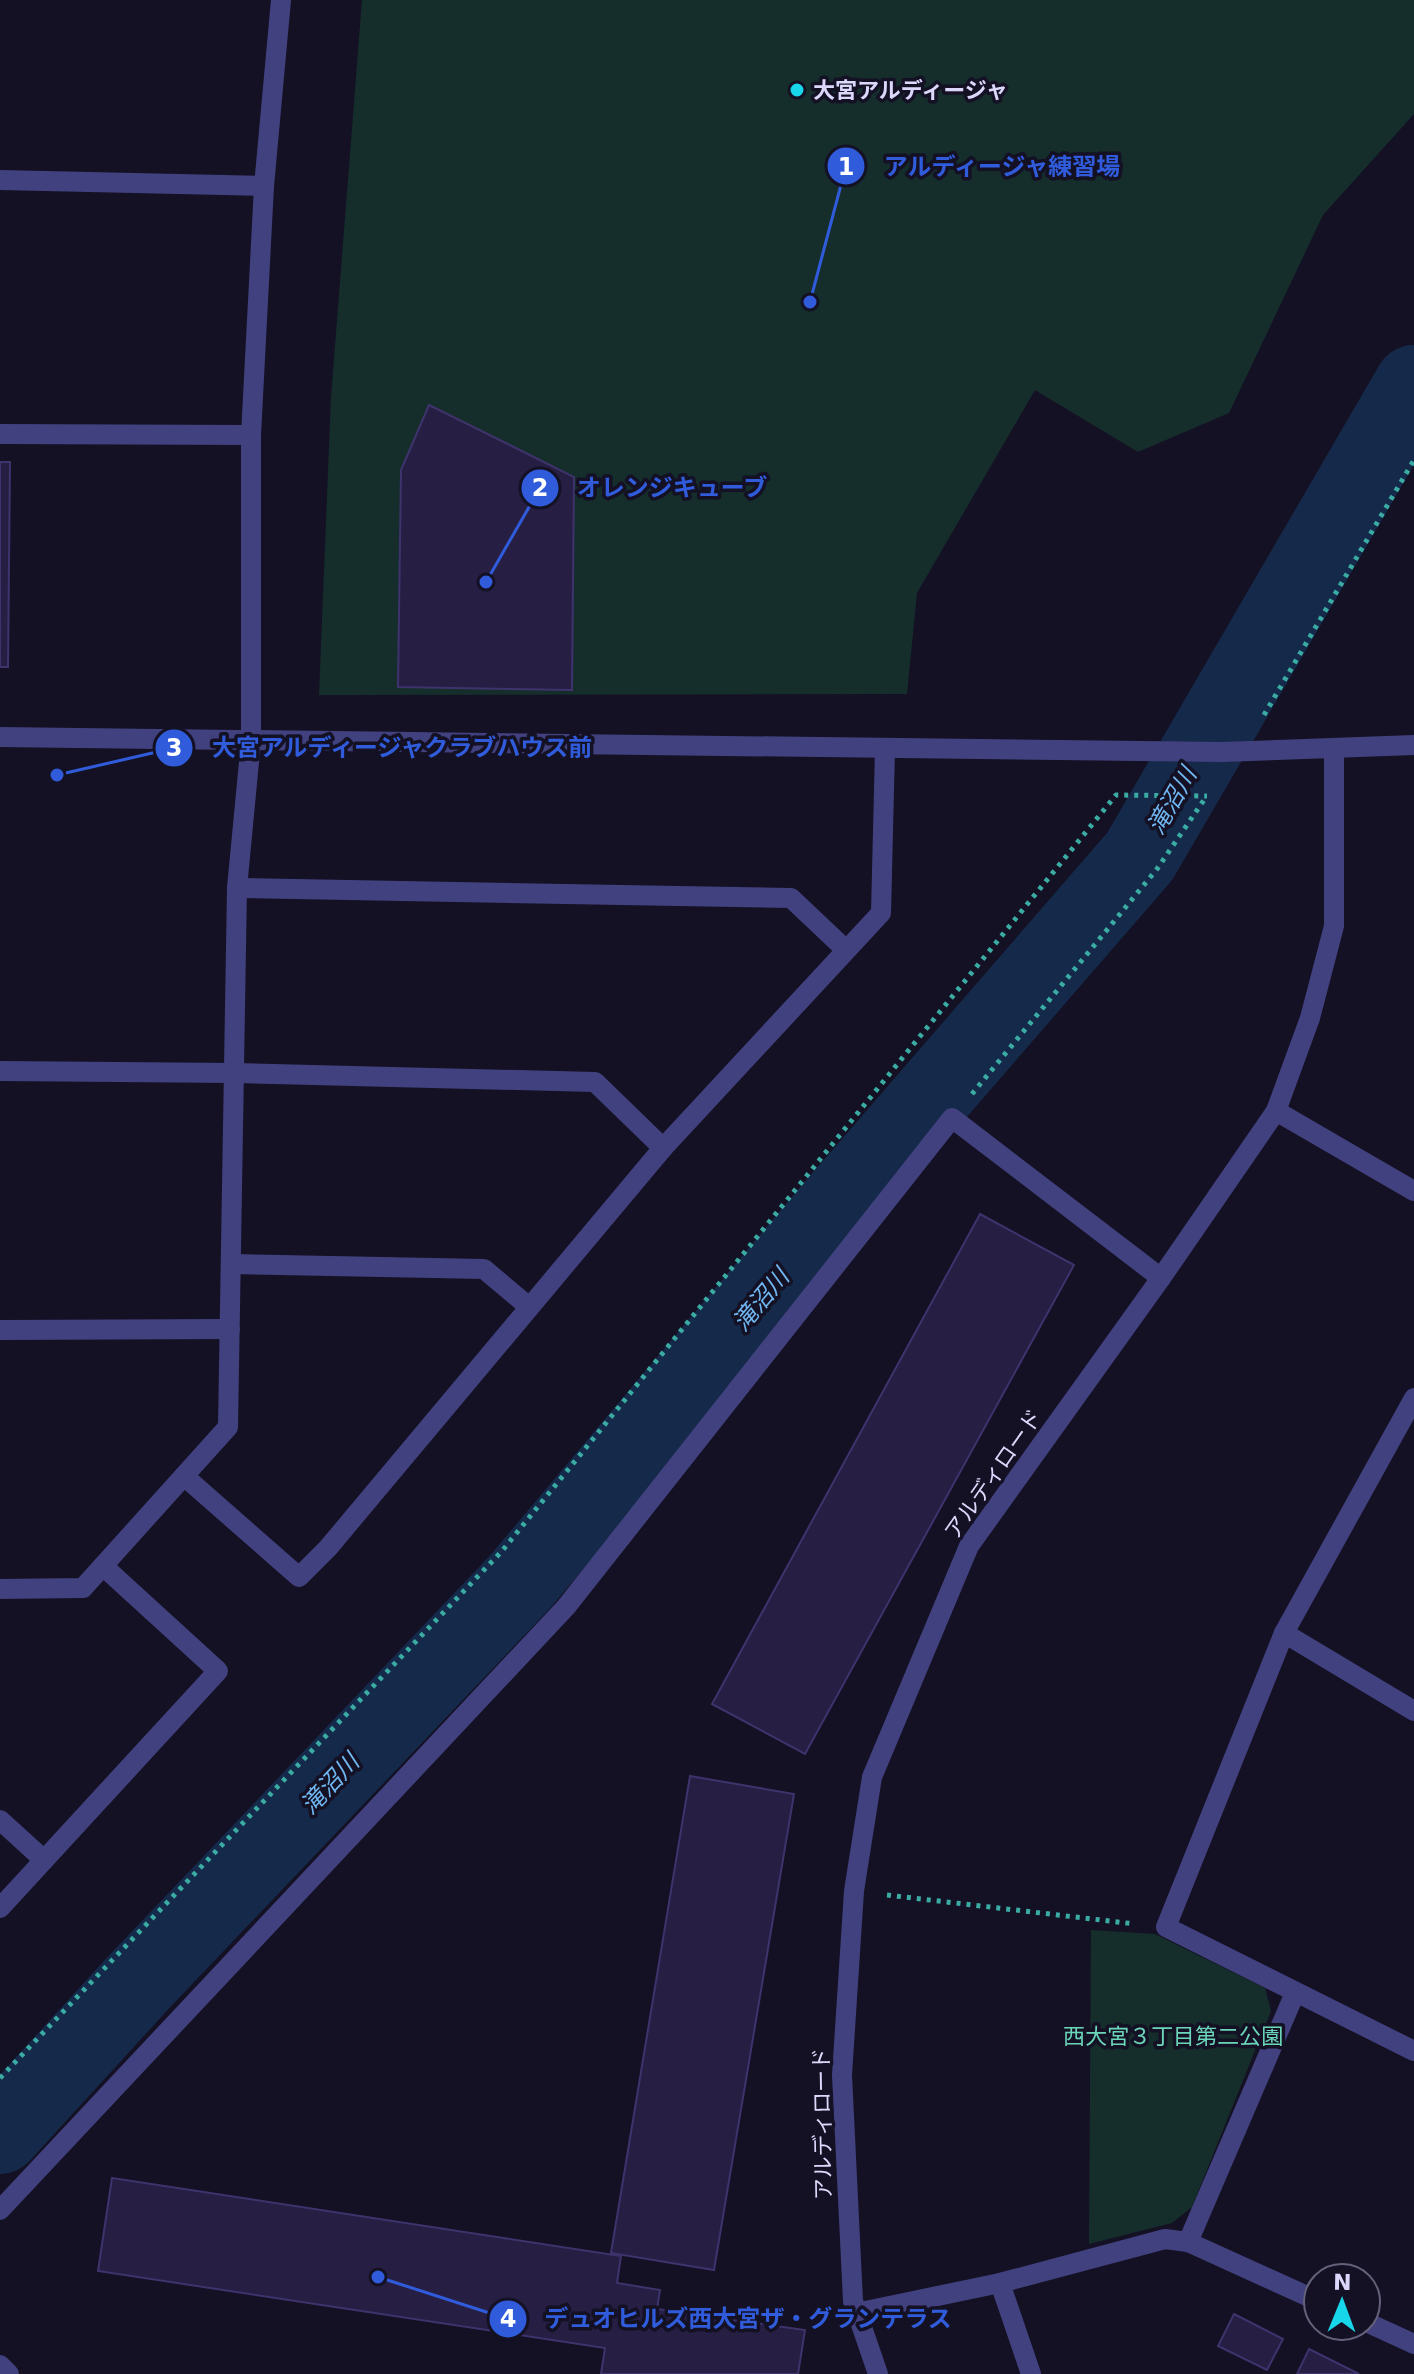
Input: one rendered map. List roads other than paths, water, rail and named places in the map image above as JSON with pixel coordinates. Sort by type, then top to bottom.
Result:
[{"type":"street","points":[[0,1589],[83,1588],[228,1427],[237,888],[251,741],[251,435],[264,186],[281,0]]},
{"type":"street","points":[[0,180],[264,186]]},
{"type":"street","points":[[0,434],[251,435]]},
{"type":"street","points":[[0,737],[1222,752],[1414,745]]},
{"type":"street","points":[[184,1476],[299,1577],[328,1548],[663,1148],[881,913],[885,749]]},
{"type":"street","name":"アルディロード","points":[[878,2374],[853,2301],[842,2075],[854,1891],[872,1777],[969,1546],[1276,1111],[1310,1018],[1334,926],[1334,749]]},
{"type":"street","points":[[237,888],[791,898],[846,950]]},
{"type":"street","points":[[0,1071],[595,1082],[663,1148]]},
{"type":"street","points":[[1276,1111],[1414,1191]]},
{"type":"street","points":[[0,2210],[566,1607],[952,1118],[1161,1278]]},
{"type":"street","points":[[231,1264],[484,1269],[529,1307]]},
{"type":"street","points":[[0,1330],[230,1329]]},
{"type":"street","points":[[1414,1398],[1284,1633],[1166,1927],[1414,2051]]},
{"type":"street","points":[[0,1908],[218,1671],[103,1566]]},
{"type":"street","points":[[1284,1633],[1414,1711]]},
{"type":"street","points":[[0,1820],[44,1860]]},
{"type":"street","points":[[1188,2242],[1295,1993]]},
{"type":"street","points":[[856,2313],[1000,2283],[1165,2239],[1188,2242],[1302,2294]]},
{"type":"street","points":[[1000,2283],[1031,2374]]},
{"type":"street","points":[[1382,2329],[1414,2344]]},
{"type":"street","points":[[0,2365],[9,2374]]},
{"type":"waterway","name":"滝沼川","points":[[0,2134],[138,1983],[520,1582],[829,1215],[1140,856],[1414,385]]},
{"type":"place","name":"大宮アルディージャ","points":[[797,90]]},
{"type":"place","name":"アルディージャ練習場","points":[[810,302]]},
{"type":"place","name":"オレンジキューブ","points":[[486,582]]},
{"type":"place","name":"大宮アルディージャクラブハウス前","points":[[57,775]]},
{"type":"place","name":"デュオヒルズ西大宮ザ・グランテラス","points":[[378,2277]]},
{"type":"park label","name":"西大宮３丁目第二公園","points":[[1173,2036]]}]
